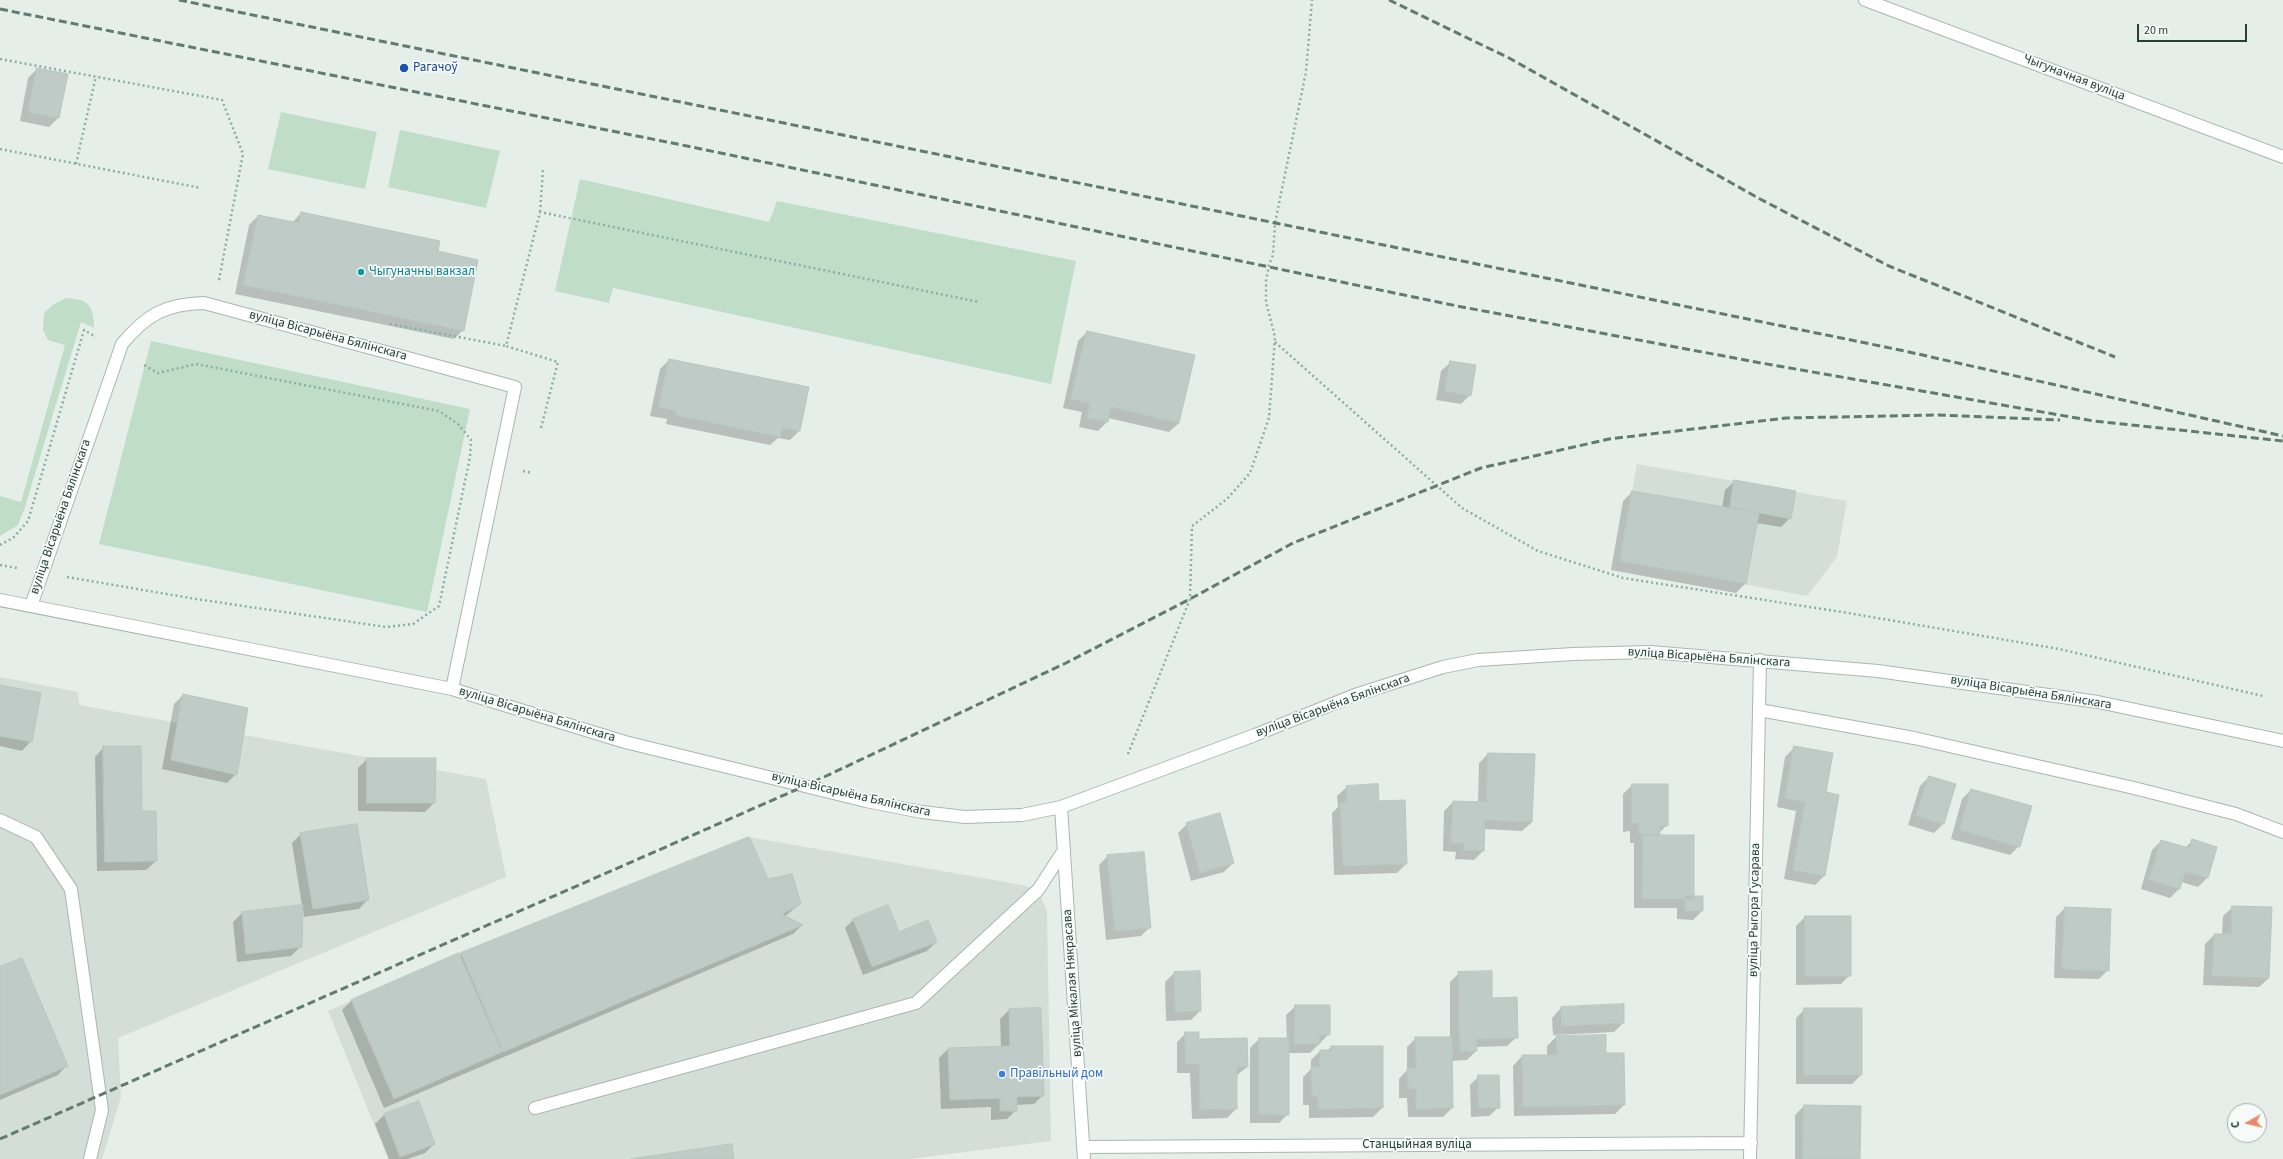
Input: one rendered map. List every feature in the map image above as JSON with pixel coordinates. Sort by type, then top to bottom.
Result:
[{"type":"street","name":"Чыгуначная вуліца","points":[[1865,0],[2283,157]]},
{"type":"street","name":"вуліца Вісарыёна Бялінскага","points":[[31,606],[122,344],[133,330],[162,310],[181,304],[204,303],[515,387],[452,688]]},
{"type":"street","name":"вуліца Вісарыёна Бялінскага","points":[[0,600],[452,688],[625,742],[866,801],[922,812],[990,818],[1022,815],[1061,807],[1355,695],[1443,667],[1478,660],[1596,653],[1650,652],[1760,660],[1885,672],[2082,700],[2283,741]]},
{"type":"street","name":"вуліца Рыгора Гусарава","points":[[1750,1159],[1760,660]]},
{"type":"street","points":[[1759,710],[1914,738],[2134,788],[2236,814],[2283,832]]},
{"type":"street","name":"вуліца Мікалая Някрасава","points":[[1061,807],[1084,1153]]},
{"type":"street","points":[[0,820],[36,837],[71,889],[102,1110],[90,1159]]},
{"type":"street","points":[[535,1108],[916,1003],[1038,890],[1064,850]]},
{"type":"street","name":"Станцыйная вуліца","points":[[1084,1153],[1751,1143]]},
{"type":"path","points":[[1114,788],[1190,599],[1192,526],[1227,499],[1250,473],[1269,418],[1275,342],[1266,302],[1266,281],[1269,265],[1273,255],[1275,223],[1306,72],[1312,0]]},
{"type":"path","points":[[0,59],[222,100],[243,154],[218,286]]},
{"type":"path","points":[[76,164],[96,76]]},
{"type":"path","points":[[0,149],[201,188]]},
{"type":"path","points":[[510,326],[540,212],[543,170]]},
{"type":"path","points":[[540,212],[979,302]]},
{"type":"path","points":[[389,324],[506,346]]},
{"type":"path","points":[[0,545],[13,538],[28,521],[84,330],[158,373],[196,364],[439,411],[458,424],[471,440],[470,457],[439,606],[413,624],[386,627],[196,599],[0,565]]},
{"type":"path","points":[[1275,342],[1462,508],[1538,552],[1623,578],[1848,613],[2059,649],[2263,696]]},
{"type":"shaded area","points":[[1637,464],[1847,501],[1837,557],[1807,596],[1620,561]]},
{"type":"shaded area","points":[[0,677],[78,692],[79,705],[486,779],[506,877],[118,1038],[121,1097],[102,1159],[0,1159]]},
{"type":"shaded area","points":[[749,837],[1022,885],[1038,890],[1047,911],[1051,1141],[910,1159],[388,1159],[328,1011],[459,953]]},
{"type":"green space","points":[[281,112],[377,132],[365,189],[268,169]]},
{"type":"green space","points":[[400,130],[500,151],[486,208],[388,187]]},
{"type":"green space","points":[[580,179],[769,222],[777,201],[1076,261],[1051,384],[613,288],[609,303],[555,291]]},
{"type":"green space","points":[[66,298],[80,300],[88,305],[93,314],[94,328],[81,322],[24,510],[18,525],[0,536],[0,496],[21,502],[65,345],[48,340],[43,330],[44,313],[54,304]]},
{"type":"green space","points":[[151,341],[470,409],[427,612],[99,544]]},
{"type":"building","points":[[37,68],[68,74],[59,118],[28,112]]},
{"type":"building","name":"Чыгуначны вакзал","points":[[301,212],[440,241],[438,251],[478,260],[464,331],[243,285],[258,215],[299,223]]},
{"type":"building","points":[[1087,331],[1195,355],[1179,423],[1111,407],[1108,422],[1087,418],[1090,403],[1071,399]]},
{"type":"building","points":[[669,359],[809,387],[800,431],[782,428],[780,437],[675,415],[676,411],[659,407]]},
{"type":"building","points":[[1450,361],[1476,365],[1471,396],[1445,391]]},
{"type":"building","points":[[1734,480],[1796,491],[1791,519],[1730,507]]},
{"type":"building","points":[[1632,491],[1759,513],[1746,584],[1620,561]]},
{"type":"building","points":[[0,685],[41,693],[32,742],[0,736]]},
{"type":"building","points":[[183,694],[248,708],[237,775],[171,760]]},
{"type":"building","points":[[103,746],[141,746],[142,811],[156,811],[157,861],[105,862]]},
{"type":"building","points":[[1794,746],[1833,753],[1826,792],[1839,795],[1825,876],[1793,870],[1805,802],[1785,798]]},
{"type":"building","points":[[1488,753],[1535,754],[1532,822],[1485,820],[1484,851],[1463,850],[1464,843],[1451,843],[1453,801],[1486,802]]},
{"type":"building","points":[[367,758],[436,758],[435,803],[367,803]]},
{"type":"building","points":[[1929,776],[1956,784],[1944,824],[1916,816]]},
{"type":"building","points":[[1378,784],[1379,801],[1405,800],[1407,864],[1343,866],[1340,803],[1347,803],[1346,786]]},
{"type":"building","points":[[1632,784],[1668,784],[1668,826],[1660,826],[1660,834],[1639,834],[1639,823],[1632,823]]},
{"type":"building","points":[[1971,789],[2032,806],[2020,847],[1960,830]]},
{"type":"building","points":[[1220,813],[1234,863],[1200,873],[1186,823]]},
{"type":"building","points":[[357,824],[369,900],[313,909],[300,833]]},
{"type":"building","points":[[1643,835],[1694,835],[1694,899],[1642,899]]},
{"type":"building","points":[[749,837],[768,879],[792,874],[801,904],[782,914],[803,925],[503,1052],[461,953]]},
{"type":"building","points":[[2192,839],[2217,847],[2208,878],[2185,872],[2180,889],[2149,880],[2161,840],[2189,848]]},
{"type":"building","points":[[1144,852],[1151,928],[1115,931],[1107,855]]},
{"type":"building","points":[[1686,896],[1703,896],[1703,911],[1685,911]]},
{"type":"building","points":[[303,905],[302,947],[246,954],[242,912]]},
{"type":"building","points":[[888,905],[899,932],[928,920],[937,942],[872,967],[853,919]]},
{"type":"building","points":[[2232,906],[2272,907],[2269,978],[2212,976],[2214,934],[2231,934]]},
{"type":"building","points":[[2065,907],[2111,909],[2109,971],[2062,969]]},
{"type":"building","points":[[1805,916],[1851,916],[1851,976],[1805,976]]},
{"type":"building","points":[[459,953],[502,1052],[394,1099],[351,1000]]},
{"type":"building","points":[[22,958],[68,1066],[0,1095],[0,967]]},
{"type":"building","points":[[1200,971],[1201,1011],[1175,1012],[1174,972]]},
{"type":"building","points":[[1492,971],[1492,998],[1517,997],[1518,1038],[1476,1039],[1477,1051],[1460,1052],[1458,972]]},
{"type":"building","points":[[1624,1004],[1624,1023],[1562,1026],[1561,1007]]},
{"type":"building","points":[[1295,1005],[1330,1005],[1330,1035],[1320,1035],[1320,1044],[1295,1044]]},
{"type":"building","points":[[1041,1008],[1044,1096],[1017,1097],[1017,1111],[1000,1111],[1000,1098],[950,1100],[948,1048],[1010,1046],[1009,1009]]},
{"type":"building","points":[[1804,1008],[1862,1008],[1862,1075],[1804,1075]]},
{"type":"building","points":[[1185,1032],[1199,1032],[1199,1039],[1247,1038],[1248,1067],[1237,1067],[1237,1109],[1200,1110],[1199,1064],[1186,1064]]},
{"type":"building","points":[[1606,1035],[1606,1053],[1624,1053],[1625,1105],[1523,1107],[1522,1055],[1557,1055],[1556,1036]]},
{"type":"building","points":[[1415,1037],[1452,1037],[1453,1108],[1416,1109],[1416,1089],[1408,1089],[1407,1069],[1416,1068]]},
{"type":"building","points":[[1259,1038],[1289,1038],[1289,1115],[1259,1114]]},
{"type":"building","points":[[1331,1046],[1383,1046],[1383,1108],[1318,1109],[1318,1096],[1312,1097],[1311,1067],[1319,1067],[1320,1050],[1331,1050]]},
{"type":"building","points":[[1478,1075],[1499,1075],[1500,1108],[1479,1108]]},
{"type":"building","points":[[419,1101],[435,1144],[400,1157],[384,1114]]},
{"type":"building","points":[[1804,1105],[1861,1106],[1860,1159],[1803,1159]]},
{"type":"building","points":[[732,1144],[734,1159],[631,1159]]},
{"type":"railway","points":[[179,0],[1900,350],[2283,436]]},
{"type":"railway","points":[[1389,0],[1509,58],[1760,199],[1889,266],[2115,357]]},
{"type":"railway","points":[[0,9],[682,145],[1457,306],[1761,363],[2094,421],[2283,441]]},
{"type":"railway","points":[[0,1139],[807,785],[1066,663],[1190,599],[1293,543],[1481,468],[1609,439],[1786,418],[1938,415],[2060,420]]},
{"type":"place","name":"Рагачоў","points":[[404,68]]},
{"type":"place","name":"Чыгуначны вакзал","points":[[361,272]]},
{"type":"place","name":"Правільный дом","points":[[1002,1074]]}]
